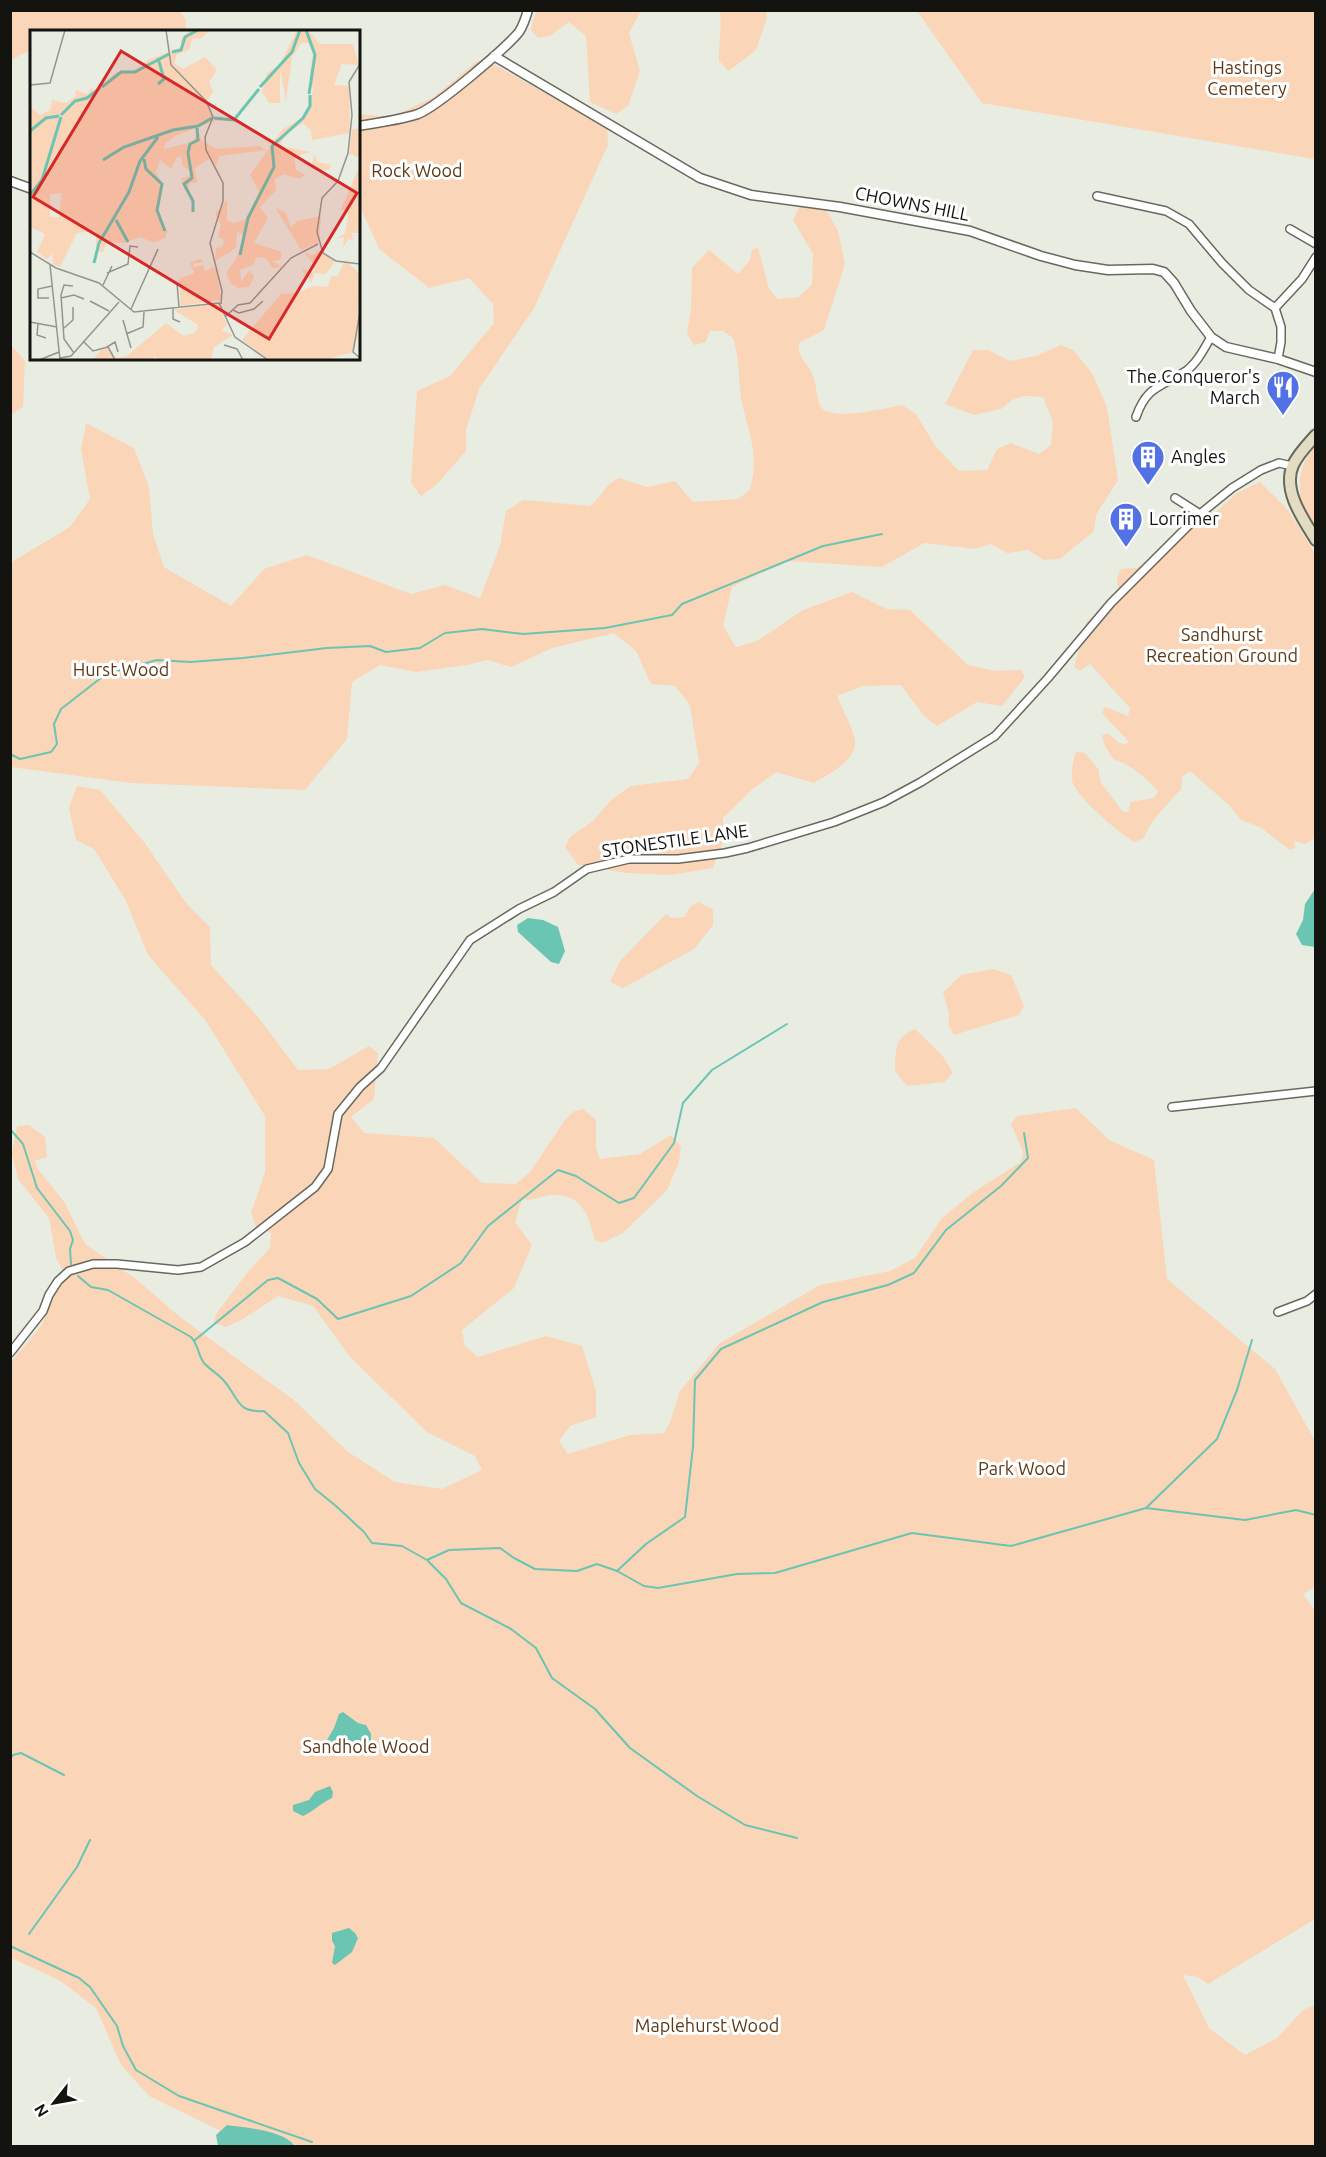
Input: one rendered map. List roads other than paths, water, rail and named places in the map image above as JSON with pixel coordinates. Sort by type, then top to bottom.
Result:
[{"type":"main road","points":[[1316,435],[1292,466],[1290,481],[1292,495],[1316,540]]},
{"type":"street","points":[[360,126],[420,113],[494,56],[519,31],[528,10]]},
{"type":"street","name":"CHOWNS HILL","points":[[494,56],[700,178],[751,195],[840,207],[970,231],[1041,256],[1075,265],[1108,270],[1153,269],[1164,272],[1211,337],[1226,347],[1278,358],[1316,372]]},
{"type":"street","points":[[10,181],[30,188]]},
{"type":"street","points":[[1096,196],[1166,212],[1189,224],[1242,283],[1275,308],[1281,327],[1278,358]]},
{"type":"street","points":[[1290,229],[1316,244]]},
{"type":"street","points":[[1275,308],[1302,279],[1316,257]]},
{"type":"street","points":[[1136,417],[1145,397],[1162,383],[1187,370],[1211,337]]},
{"type":"street","name":"STONESTILE LANE","points":[[10,1353],[43,1311],[49,1294],[58,1281],[69,1271],[93,1264],[178,1270],[201,1267],[245,1242],[315,1187],[328,1169],[338,1114],[360,1087],[381,1068],[470,940],[519,909],[554,892],[587,869],[629,859],[678,859],[748,848],[834,822],[884,802],[921,782],[981,746],[1001,730],[1111,603],[1200,514],[1232,488],[1261,470],[1279,463],[1292,466]]},
{"type":"street","points":[[1175,498],[1200,514]]},
{"type":"street","points":[[1172,1107],[1316,1091]]},
{"type":"street","points":[[1278,1312],[1316,1294]]},
{"type":"water","points":[[1315,889],[1315,947],[1302,945],[1296,934],[1303,920],[1305,904]]},
{"type":"water","points":[[528,918],[543,920],[558,927],[565,951],[559,964],[551,962],[518,932],[517,925]]},
{"type":"water","points":[[343,1712],[358,1723],[366,1725],[371,1734],[371,1747],[363,1751],[351,1745],[335,1753],[327,1740],[339,1714]]},
{"type":"water","points":[[330,1786],[333,1792],[332,1798],[303,1816],[293,1811],[293,1805],[309,1800],[315,1792]]},
{"type":"water","points":[[349,1928],[358,1938],[352,1952],[335,1965],[332,1963],[335,1946],[332,1933]]},
{"type":"water","points":[[227,2125],[273,2133],[282,2136],[295,2146],[218,2146],[216,2135]]},
{"type":"waterway","points":[[10,754],[20,759],[51,752],[57,744],[54,724],[61,709],[106,674],[157,660],[190,662],[327,648],[370,646],[386,652],[420,648],[445,633],[482,629],[523,634],[605,628],[672,615],[682,604],[823,546],[882,534]]},
{"type":"waterway","points":[[195,1340],[268,1280],[278,1278],[317,1299],[338,1319],[411,1296],[461,1263],[488,1226],[558,1170],[576,1176],[619,1203],[634,1198],[674,1143],[683,1103],[712,1070],[787,1024]]},
{"type":"waterway","points":[[10,1129],[23,1144],[37,1188],[70,1231],[73,1240],[70,1249],[71,1264]]},
{"type":"waterway","points":[[617,1571],[646,1544],[685,1517],[693,1447],[695,1380],[721,1349],[823,1302],[888,1285],[914,1273],[946,1230],[1001,1186],[1028,1158],[1024,1133]]},
{"type":"waterway","points":[[78,1276],[91,1287],[108,1290],[191,1337],[204,1363],[223,1379],[243,1407],[248,1410],[264,1411],[288,1433],[299,1463],[315,1489],[364,1532],[372,1543],[402,1546],[427,1560],[446,1579],[461,1603],[511,1629],[536,1648],[552,1678],[595,1709],[630,1748],[697,1796],[745,1825],[797,1838]]},
{"type":"waterway","points":[[1146,1508],[1217,1439],[1237,1390],[1252,1340]]},
{"type":"waterway","points":[[427,1560],[449,1550],[500,1548],[535,1569],[577,1571],[597,1564],[617,1571],[644,1586],[658,1588],[737,1574],[775,1573],[912,1533],[1011,1546],[1146,1508],[1245,1520],[1296,1510],[1316,1515]]},
{"type":"waterway","points":[[10,1759],[13,1755],[21,1753],[64,1775]]},
{"type":"waterway","points":[[29,1934],[77,1867],[90,1840]]},
{"type":"waterway","points":[[10,1946],[79,1978],[90,1987],[117,2026],[123,2046],[136,2070],[179,2096],[312,2142]]},
{"type":"place","name":"The Conqueror's March","points":[[1283,416]]},
{"type":"place","name":"Angles","points":[[1148,486]]},
{"type":"place","name":"Lorrimer","points":[[1126,548]]},
{"type":"park label","name":"Hastings Cemetery","points":[[1247,78]]},
{"type":"park label","name":"Rock Wood","points":[[417,171]]},
{"type":"park label","name":"Sandhurst Recreation Ground","points":[[1222,645]]},
{"type":"park label","name":"Hurst Wood","points":[[121,670]]},
{"type":"park label","name":"Park Wood","points":[[1022,1469]]},
{"type":"park label","name":"Sandhole Wood","points":[[366,1747]]},
{"type":"park label","name":"Maplehurst Wood","points":[[707,2026]]}]
